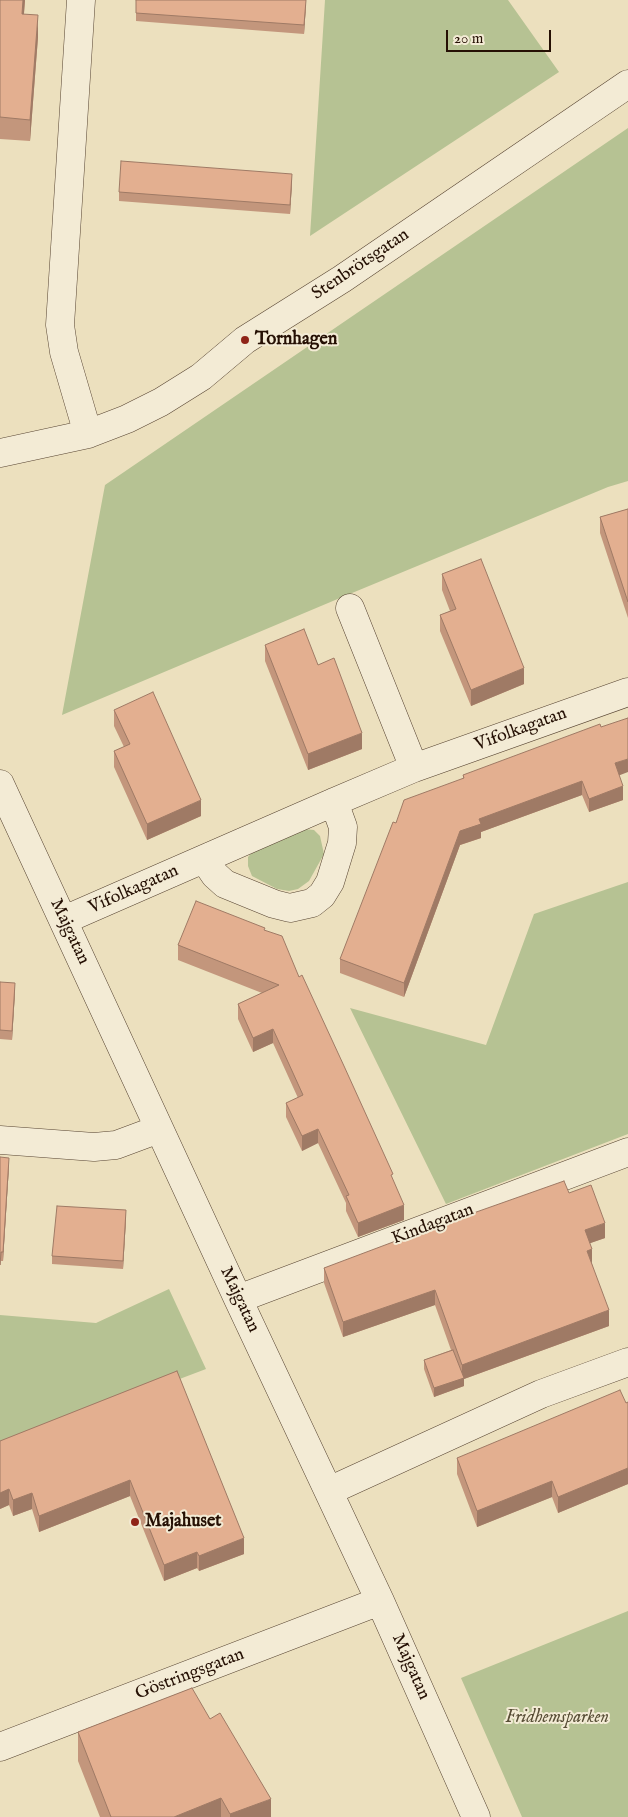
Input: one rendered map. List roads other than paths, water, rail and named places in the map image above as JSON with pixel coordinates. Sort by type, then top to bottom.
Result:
[{"type":"street","points":[[81,0],[60,325],[64,352],[88,434]]},
{"type":"street","name":"Stenbrötsgatan","points":[[0,454],[88,434],[126,419],[161,402],[201,378],[245,340],[342,279],[628,84]]},
{"type":"street","points":[[350,608],[414,768]]},
{"type":"street","name":"Vifolkagatan","points":[[64,920],[414,768],[628,692]]},
{"type":"street","name":"Majgatan","points":[[0,784],[380,1601],[476,1817]]},
{"type":"street","points":[[204,859],[215,875],[226,884],[274,904],[290,908],[312,903],[322,895],[330,882],[342,843],[343,827],[334,802]]},
{"type":"street","points":[[0,1140],[94,1147],[116,1145],[159,1129]]},
{"type":"street","name":"Kindagatan","points":[[238,1299],[628,1152]]},
{"type":"street","points":[[328,1490],[541,1394],[628,1362]]},
{"type":"street","name":"Göstringsgatan","points":[[0,1747],[380,1601]]},
{"type":"place","name":"Tornhagen","points":[[245,340]]},
{"type":"place","name":"Majahuset","points":[[135,1522]]},
{"type":"park label","name":"Fridhemsparken","points":[[557,1718]]}]
